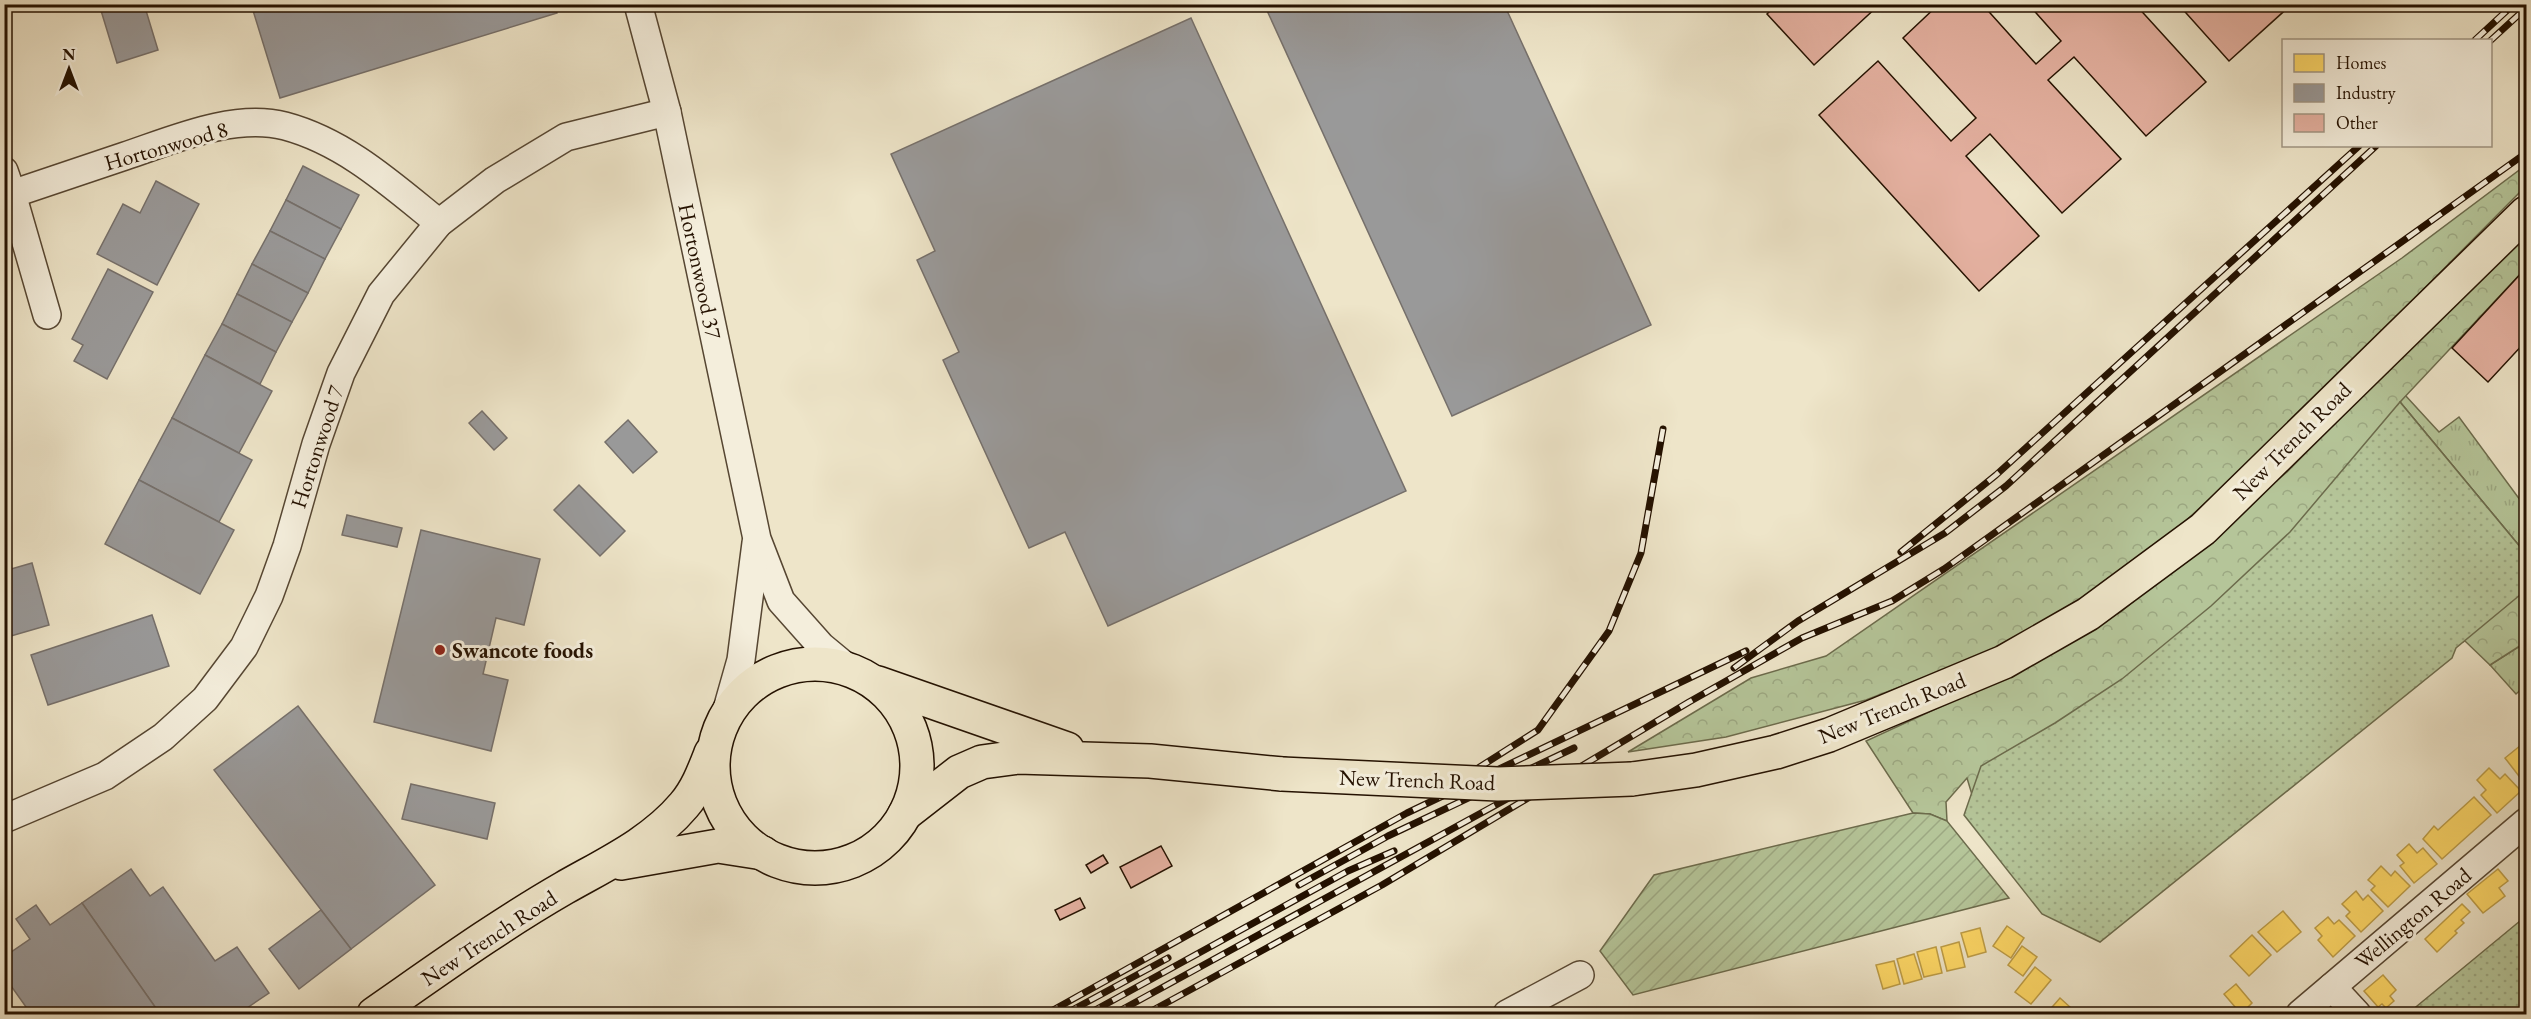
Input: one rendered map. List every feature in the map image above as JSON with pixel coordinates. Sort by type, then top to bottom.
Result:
[{"type":"highway","name":"New Trench Road","points":[[905,814],[959,772],[982,762],[1018,757],[1092,757],[1282,774],[1498,784],[1632,779],[1696,770],[1776,752],[1829,735],[2004,662],[2088,614],[2203,529],[2423,311],[2526,213]]},
{"type":"highway","points":[[820,664],[860,675],[886,692],[904,715],[916,748],[915,789],[905,814],[880,845],[856,859],[837,866],[815,868],[791,865],[763,853],[742,838],[728,819],[719,800],[713,764],[721,727],[738,700],[751,687],[772,674],[795,666],[820,664]]},
{"type":"highway","name":"New Trench Road","points":[[860,675],[1092,757]]},
{"type":"highway","name":"New Trench Road","points":[[374,1014],[526,912],[607,866],[652,835],[684,805],[701,780],[721,727]]},
{"type":"highway","name":"New Trench Road","points":[[607,866],[718,846],[763,853]]},
{"type":"street","name":"Hortonwood 37","points":[[638,4],[667,112],[757,539],[781,601],[821,646],[860,675]]},
{"type":"street","name":"Hortonwood 7","points":[[4,819],[105,776],[163,737],[205,699],[244,647],[269,596],[316,444],[341,373],[381,294],[439,223],[495,180],[566,137],[667,112]]},
{"type":"street","name":"Hortonwood 8","points":[[47,315],[8,182],[200,132],[243,124],[283,126],[321,139],[374,170],[439,223]]},
{"type":"street","name":"Hortonwood 37","points":[[721,727],[741,660],[757,539]]},
{"type":"street","name":"Wellington Road","points":[[2300,1014],[2526,822]]},
{"type":"street","points":[[1507,1014],[1580,975]]},
{"type":"street","points":[[2332,987],[2357,1014]]},
{"type":"green space","points":[[2526,165],[2526,186],[2264,450],[2171,534],[2095,592],[2011,644],[1866,700],[1726,737],[1628,752],[1751,678],[1826,656],[2402,258]]},
{"type":"green space","points":[[2526,230],[2526,268],[2400,402],[2526,554],[2526,642],[2490,665],[2465,641],[1979,818],[1967,778],[1946,802],[1947,821],[1930,814],[1913,813],[1866,741],[2033,664],[2122,611],[2287,472]]},
{"type":"green space","points":[[2405,395],[2439,432],[2459,417],[2526,508],[2526,554],[2400,402]]},
{"type":"green space","points":[[2400,402],[2526,554],[2526,590],[2456,648],[2452,658],[2100,942],[2042,914],[1964,815],[1981,766],[2055,723],[2122,679],[2211,606],[2290,532]]},
{"type":"green space","points":[[2526,642],[2526,685],[2516,694],[2490,665]]},
{"type":"green space","points":[[1913,813],[1930,814],[1947,821],[2009,898],[1633,995],[1600,951],[1654,875]]},
{"type":"green space","points":[[2526,916],[2526,1014],[2414,1014],[2411,1011]]},
{"type":"building: Homes","points":[[2526,741],[2526,776],[2522,780],[2505,758]]},
{"type":"building: Homes","points":[[2489,768],[2500,779],[2505,774],[2521,791],[2497,813],[2481,795],[2486,790],[2477,780]]},
{"type":"building: Homes","points":[[2474,797],[2491,815],[2442,859],[2423,839],[2434,826],[2438,830]]},
{"type":"building: Homes","points":[[2409,844],[2417,853],[2423,848],[2437,864],[2414,883],[2400,866],[2404,863],[2397,855]]},
{"type":"building: Homes","points":[[2381,866],[2391,876],[2395,871],[2410,886],[2388,907],[2371,890],[2375,886],[2368,880]]},
{"type":"building: Homes","points":[[2498,869],[2508,881],[2499,888],[2505,896],[2483,913],[2467,894]]},
{"type":"building: Homes","points":[[2356,891],[2363,900],[2368,895],[2383,911],[2361,932],[2346,916],[2350,912],[2342,904]]},
{"type":"building: Homes","points":[[2462,904],[2470,912],[2461,920],[2464,923],[2455,931],[2457,933],[2437,952],[2425,939]]},
{"type":"building: Homes","points":[[2283,911],[2301,932],[2277,952],[2258,932]]},
{"type":"building: Homes","points":[[2328,917],[2334,924],[2339,920],[2355,936],[2333,957],[2318,940],[2322,936],[2315,928]]},
{"type":"building: Homes","points":[[2007,926],[2024,938],[2011,958],[1993,946]]},
{"type":"building: Homes","points":[[1980,928],[1986,952],[1968,957],[1961,933]]},
{"type":"building: Homes","points":[[2252,935],[2271,955],[2249,976],[2230,956]]},
{"type":"building: Homes","points":[[1959,942],[1965,967],[1947,971],[1941,947]]},
{"type":"building: Homes","points":[[2022,946],[2037,957],[2023,976],[2008,965]]},
{"type":"building: Homes","points":[[1936,947],[1942,973],[1924,977],[1917,952]]},
{"type":"building: Homes","points":[[1914,954],[1922,979],[1904,984],[1897,959]]},
{"type":"building: Homes","points":[[1894,961],[1900,984],[1883,989],[1876,965]]},
{"type":"building: Homes","points":[[2035,967],[2051,980],[2031,1004],[2015,992]]},
{"type":"building: Homes","points":[[2383,975],[2396,990],[2390,996],[2394,1001],[2386,1008],[2382,1004],[2378,1007],[2364,991]]},
{"type":"building: Homes","points":[[2236,984],[2252,1003],[2241,1014],[2224,994]]},
{"type":"building: Homes","points":[[2060,998],[2070,1007],[2067,1011],[2070,1014],[2046,1014]]},
{"type":"building: Industry","points":[[99,4],[144,4],[158,50],[117,63]]},
{"type":"building: Industry","points":[[251,4],[555,4],[557,13],[280,98]]},
{"type":"building: Industry","points":[[1264,4],[1504,4],[1651,325],[1452,416]]},
{"type":"building: Industry","points":[[1191,18],[1406,491],[1108,626],[1065,532],[1029,548],[943,360],[959,352],[917,260],[935,251],[891,154]]},
{"type":"building: Industry","points":[[303,166],[359,195],[341,229],[286,200]]},
{"type":"building: Industry","points":[[156,181],[199,204],[157,285],[97,254],[123,204],[140,213]]},
{"type":"building: Industry","points":[[286,200],[341,229],[325,259],[270,231]]},
{"type":"building: Industry","points":[[270,231],[325,259],[308,293],[252,264]]},
{"type":"building: Industry","points":[[252,264],[308,293],[292,322],[237,294]]},
{"type":"building: Industry","points":[[108,269],[153,292],[107,379],[74,361],[83,345],[72,339]]},
{"type":"building: Industry","points":[[237,294],[292,322],[276,352],[222,324]]},
{"type":"building: Industry","points":[[222,324],[276,352],[260,384],[205,355]]},
{"type":"building: Industry","points":[[205,355],[272,391],[239,453],[172,418]]},
{"type":"building: Industry","points":[[482,411],[507,438],[494,450],[469,423]]},
{"type":"building: Industry","points":[[172,418],[252,460],[219,522],[139,480]]},
{"type":"building: Industry","points":[[628,420],[657,452],[633,473],[605,442]]},
{"type":"building: Industry","points":[[139,480],[234,530],[200,594],[105,544]]},
{"type":"building: Industry","points":[[579,485],[625,531],[600,556],[554,510]]},
{"type":"building: Industry","points":[[347,515],[402,528],[397,547],[342,535]]},
{"type":"building: Industry","name":"Swancote foods","points":[[421,530],[540,559],[524,625],[496,618],[483,674],[508,680],[491,751],[374,722]]},
{"type":"building: Industry","points":[[32,563],[49,625],[4,638],[4,571]]},
{"type":"building: Industry","points":[[152,615],[169,666],[48,705],[31,655]]},
{"type":"building: Industry","points":[[298,706],[435,885],[351,949],[214,770]]},
{"type":"building: Industry","points":[[411,784],[495,803],[487,839],[402,819]]},
{"type":"building: Industry","points":[[131,869],[150,896],[163,887],[215,961],[237,947],[269,993],[238,1014],[160,1014],[82,903]]},
{"type":"building: Industry","points":[[82,903],[160,1014],[31,1014],[4,976],[4,957],[30,939],[16,919],[36,905],[50,925]]},
{"type":"building: Industry","points":[[321,910],[351,949],[299,989],[269,949]]},
{"type":"building: Other","points":[[1777,4],[1880,4],[1814,65],[1767,14]]},
{"type":"building: Other","points":[[1939,4],[1982,4],[2036,64],[2061,41],[2028,4],[2135,4],[2206,82],[2146,136],[2074,57],[2048,80],[2121,159],[2062,213],[1990,134],[1966,156],[2039,236],[1979,291],[1819,115],[1878,61],[1951,141],[1976,118],[1903,38]]},
{"type":"building: Other","points":[[2178,4],[2292,4],[2229,61]]},
{"type":"building: Other","points":[[2526,268],[2526,341],[2488,382],[2452,348]]},
{"type":"building: Other","points":[[1161,846],[1172,866],[1131,888],[1120,867]]},
{"type":"building: Other","points":[[1103,855],[1108,863],[1091,873],[1086,865]]},
{"type":"building: Other","points":[[1080,898],[1085,908],[1060,920],[1055,910]]},
{"type":"railway","points":[[2476,39],[2514,4]]},
{"type":"railway","points":[[2492,39],[2526,8]]},
{"type":"railway","points":[[1901,552],[1996,475],[2358,147]]},
{"type":"railway","points":[[1734,668],[1798,621],[1945,533],[2006,486],[2375,147]]},
{"type":"railway","points":[[1146,1014],[1382,885],[1689,702],[1802,638],[1892,601],[1944,569],[2526,153]]},
{"type":"railway","points":[[1453,784],[1538,730],[1609,631],[1641,553],[1663,429]]},
{"type":"railway","points":[[1046,1014],[1407,813],[1746,651]]},
{"type":"railway","points":[[1299,885],[1388,836],[1574,748]]},
{"type":"railway","points":[[1114,1014],[1545,778]]},
{"type":"railway","points":[[1088,1014],[1348,871],[1394,851]]},
{"type":"railway","points":[[1065,1014],[1168,958]]},
{"type":"place","name":"Swancote foods","points":[[440,650]]}]
